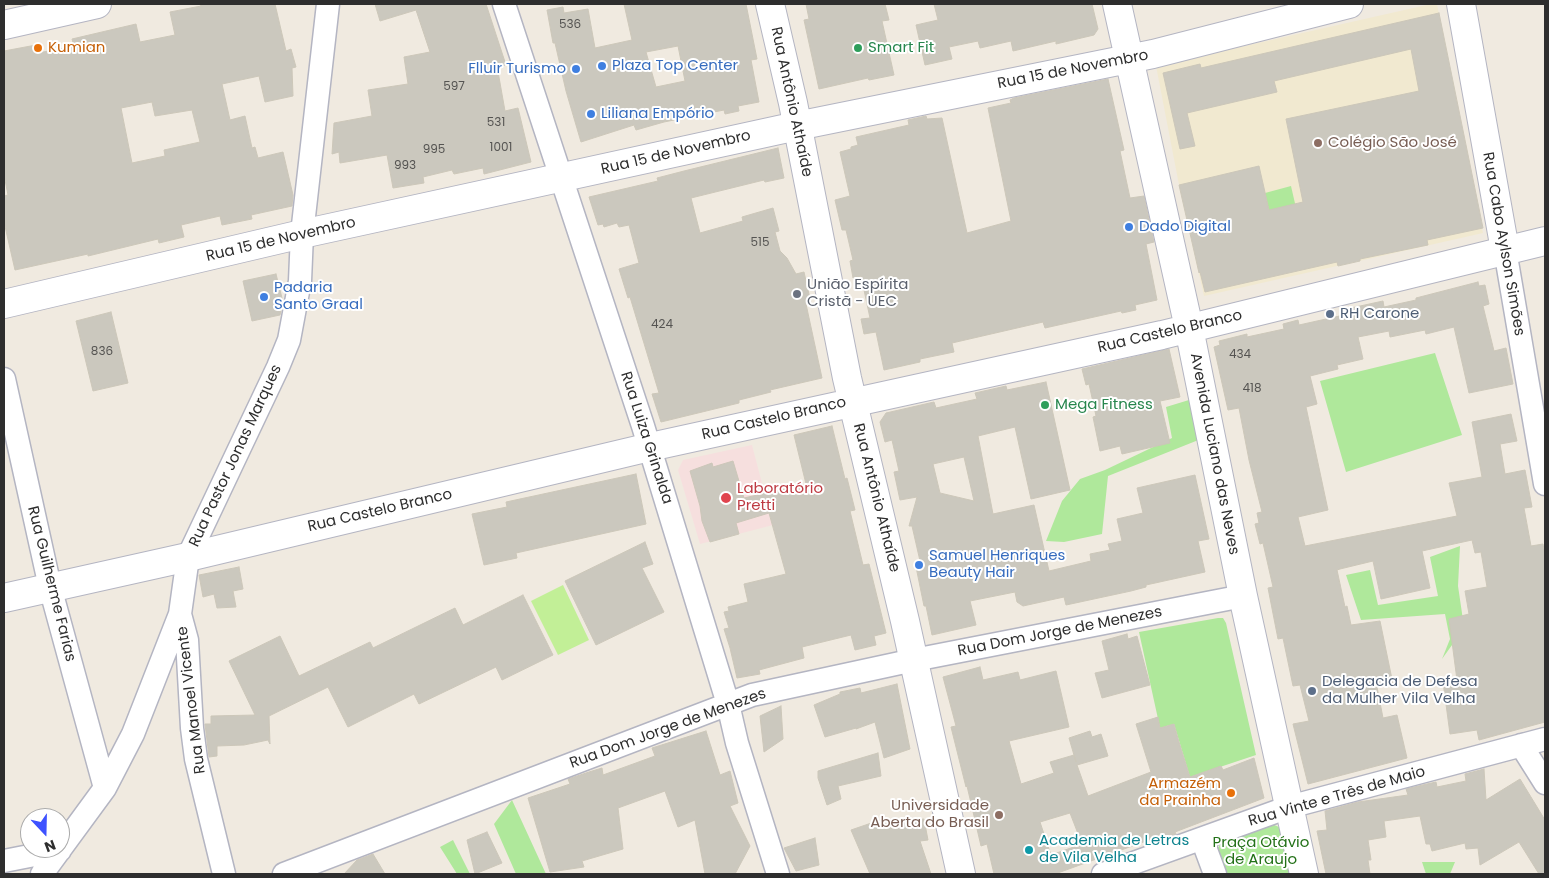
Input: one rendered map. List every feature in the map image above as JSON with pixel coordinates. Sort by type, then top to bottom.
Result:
[{"type":"main road","points":[[4,25],[97,4]]},
{"type":"main road","name":"Rua Antônio Athaíde","points":[[770,4],[797,126],[852,402],[914,660],[961,874]]},
{"type":"main road","name":"Avenida Luciano das Neves","points":[[1117,4],[1189,328],[1243,596],[1304,874]]},
{"type":"main road","name":"Rua 15 de Novembro","points":[[4,304],[302,234],[797,126],[1130,58],[1349,4]]},
{"type":"main road","name":"Rua Cabo Aylson Simões","points":[[1461,4],[1505,250]]},
{"type":"main road","name":"Rua Castelo Branco","points":[[4,598],[188,557],[650,447],[1189,328],[1545,241]]},
{"type":"street","name":"Rua Pastor Jonas Marques","points":[[70,836],[105,788],[133,734],[180,614],[188,557],[278,367],[288,340],[300,281],[302,234],[328,4]]},
{"type":"street","name":"Rua Luiza Grinalda","points":[[504,4],[650,447],[728,704],[737,743],[778,874]]},
{"type":"street","name":"Rua Cabo Aylson Simões","points":[[1505,250],[1545,484]]},
{"type":"street","name":"Rua Guilherme Farias","points":[[4,379],[50,587],[105,788]]},
{"type":"street","name":"Rua Dom Jorge de Menezes","points":[[284,874],[325,867],[752,695],[914,660],[1243,596]]},
{"type":"street","name":"Rua Manoel Vicente","points":[[180,614],[187,640],[192,728],[196,759],[224,874]]},
{"type":"street","name":"Rua Vinte e Três de Maio","points":[[1103,874],[1289,807],[1545,739]]},
{"type":"street","points":[[1521,745],[1545,783]]},
{"type":"street","points":[[1202,839],[1215,874]]},
{"type":"street","points":[[4,861],[20,858]]},
{"type":"street","name":"Rua Pastor Jonas Marques","points":[[42,874],[54,858]]},
{"type":"shaded area","name":"Colégio São José","points":[[1437,4],[1483,233],[1204,296],[1179,185],[1156,66]]},
{"type":"shaded area","name":"Laboratório Pretti","points":[[752,445],[773,525],[700,544],[678,470],[683,460]]},
{"type":"green space","points":[[1291,186],[1302,234],[1276,240],[1265,193]]},
{"type":"green space","points":[[1435,353],[1462,435],[1346,472],[1320,381]]},
{"type":"green space","points":[[1189,400],[1206,437],[1108,476],[1102,534],[1064,542],[1046,541],[1062,501],[1080,479],[1105,470],[1172,438],[1166,407]]},
{"type":"green space","points":[[1460,546],[1458,586],[1463,620],[1457,638],[1442,659],[1450,639],[1445,614],[1361,620],[1346,575],[1370,570],[1378,605],[1438,596],[1430,557]]},
{"type":"green space","points":[[563,585],[589,640],[558,655],[531,601]]},
{"type":"green space","points":[[1223,618],[1226,623],[1256,755],[1190,777],[1174,724],[1160,728],[1139,632]]},
{"type":"green space","points":[[512,800],[546,874],[516,874],[494,824]]},
{"type":"green space","name":"Praça Otávio de Araujo","points":[[1272,824],[1279,827],[1281,831],[1292,874],[1223,874],[1216,851],[1221,843]]},
{"type":"green space","points":[[453,840],[470,874],[457,874],[440,847]]},
{"type":"green space","points":[[1422,862],[1455,862],[1450,874],[1426,874]]},
{"type":"building","points":[[200,4],[275,4],[286,51],[291,49],[296,67],[292,68],[293,96],[265,102],[259,76],[222,84],[230,120],[245,116],[252,148],[255,147],[258,158],[283,152],[293,195],[292,206],[251,215],[252,219],[222,225],[220,216],[181,225],[184,237],[159,243],[158,239],[88,256],[88,254],[15,270],[4,222],[4,196],[8,195],[4,175],[4,51],[36,45],[38,53],[74,46],[72,39],[136,24],[140,42],[175,35],[170,12],[201,6]],"holes":[[[152,102],[155,116],[192,110],[200,142],[164,150],[165,156],[132,163],[121,108]]]},
{"type":"building","points":[[375,4],[486,4],[506,65],[497,66],[505,111],[518,108],[531,162],[484,174],[483,168],[454,174],[452,170],[423,177],[424,183],[393,188],[387,155],[340,163],[339,152],[332,154],[334,123],[372,116],[368,90],[408,84],[404,57],[430,52],[416,10],[380,21]]},
{"type":"building","points":[[624,4],[746,4],[757,59],[751,60],[759,102],[738,106],[739,111],[725,114],[724,110],[664,122],[636,130],[634,125],[581,142],[566,91],[555,43],[553,43],[547,10],[563,7],[564,13],[588,9],[595,48],[632,40]],"holes":[[[678,46],[685,81],[656,87],[646,52]]]},
{"type":"building","points":[[806,4],[885,4],[889,20],[882,21],[894,75],[869,80],[868,78],[819,89],[804,20],[809,19]]},
{"type":"building","points":[[934,4],[1092,4],[1098,29],[1094,35],[1013,51],[1011,41],[980,48],[978,41],[949,47],[952,59],[925,65],[916,25],[938,20]]},
{"type":"building","name":"Colégio São José","points":[[1439,13],[1483,228],[1427,240],[1428,245],[1360,259],[1360,261],[1338,266],[1337,262],[1205,292],[1179,185],[1259,166],[1269,210],[1303,202],[1286,119],[1419,91],[1411,49],[1274,81],[1277,92],[1187,113],[1195,146],[1180,149],[1163,73],[1200,64],[1201,68]]},
{"type":"building","points":[[1108,79],[1124,150],[1120,151],[1130,198],[1144,196],[1154,242],[1146,244],[1157,300],[1135,305],[1136,310],[1122,313],[1121,311],[1045,328],[1043,322],[952,343],[954,352],[920,359],[920,362],[884,370],[876,332],[864,334],[861,319],[870,318],[861,276],[853,278],[850,261],[853,260],[846,230],[842,230],[835,200],[850,196],[840,152],[858,145],[856,137],[909,125],[908,120],[926,116],[927,119],[942,118],[967,233],[1011,221],[988,108],[1011,103],[1010,100],[1014,98]]},
{"type":"building","points":[[778,148],[784,178],[765,182],[764,180],[691,198],[700,233],[743,221],[742,217],[773,208],[779,231],[775,232],[780,251],[787,258],[796,274],[804,272],[811,303],[806,304],[822,378],[770,390],[771,392],[739,400],[739,403],[661,422],[652,394],[659,393],[630,297],[628,298],[619,269],[639,263],[629,225],[619,227],[617,223],[604,227],[603,224],[598,225],[589,197],[658,181],[657,178]]},
{"type":"building","name":"Padaria Santo Graal","points":[[276,274],[283,302],[280,315],[252,321],[243,281]]},
{"type":"building","points":[[1478,282],[1479,286],[1485,285],[1489,304],[1483,306],[1494,351],[1506,348],[1513,384],[1469,393],[1454,327],[1426,334],[1425,330],[1390,337],[1389,331],[1358,337],[1363,359],[1337,365],[1338,369],[1310,376],[1317,404],[1306,407],[1328,510],[1298,517],[1305,546],[1457,516],[1449,483],[1482,477],[1472,422],[1511,414],[1517,441],[1500,444],[1505,474],[1525,470],[1532,507],[1524,508],[1531,546],[1543,544],[1545,555],[1545,722],[1479,740],[1477,730],[1450,734],[1443,682],[1457,680],[1449,619],[1469,614],[1465,591],[1487,587],[1481,552],[1475,553],[1472,540],[1422,551],[1430,588],[1381,599],[1373,561],[1340,569],[1337,570],[1351,625],[1380,621],[1393,684],[1377,687],[1383,718],[1397,715],[1407,758],[1308,784],[1293,724],[1309,721],[1300,685],[1293,686],[1283,638],[1278,639],[1268,588],[1273,587],[1263,543],[1260,544],[1255,524],[1259,523],[1257,513],[1262,512],[1239,408],[1228,410],[1214,347],[1220,345],[1219,341],[1247,334],[1247,337],[1284,329],[1283,324],[1298,320],[1299,325],[1353,313],[1351,308],[1383,301],[1384,307]]},
{"type":"building","points":[[111,312],[128,383],[93,391],[76,321]]},
{"type":"building","points":[[1169,349],[1180,397],[1160,401],[1170,443],[1122,454],[1120,446],[1100,451],[1093,417],[1096,416],[1089,384],[1086,385],[1082,369]]},
{"type":"building","points":[[1046,382],[1070,490],[1031,499],[1015,427],[978,436],[993,514],[1034,505],[1049,571],[1091,561],[1090,554],[1110,550],[1108,544],[1122,541],[1117,519],[1143,513],[1137,488],[1195,475],[1209,539],[1198,541],[1205,572],[1066,605],[1064,597],[1023,606],[1017,602],[1015,592],[970,601],[976,625],[932,635],[915,562],[920,561],[912,526],[909,526],[917,497],[900,500],[894,472],[899,471],[892,440],[885,442],[880,422],[886,413],[934,402],[936,408],[977,399],[975,393],[1006,386],[1007,390]],"holes":[[[964,457],[974,501],[940,493],[933,464]]]},
{"type":"building","points":[[832,426],[855,510],[850,511],[863,565],[869,564],[886,633],[874,636],[876,645],[855,650],[851,635],[802,647],[804,658],[759,670],[760,674],[737,678],[724,629],[729,628],[724,612],[729,611],[728,607],[748,602],[744,584],[786,574],[769,513],[736,523],[739,534],[710,542],[702,521],[700,506],[690,471],[712,463],[713,467],[733,461],[744,498],[806,484],[794,435]]},
{"type":"building","points":[[636,474],[646,524],[516,553],[517,558],[484,565],[472,514],[507,507],[506,502]]},
{"type":"building","points":[[645,542],[653,564],[642,568],[664,612],[596,645],[565,581]]},
{"type":"building","points":[[239,567],[243,589],[233,591],[236,607],[217,608],[214,594],[203,597],[199,575]]},
{"type":"building","points":[[523,595],[553,655],[502,680],[496,667],[419,704],[414,694],[348,727],[328,687],[269,716],[270,744],[268,740],[244,745],[217,746],[217,756],[209,757],[205,724],[211,724],[211,716],[255,715],[229,661],[280,636],[299,676],[370,642],[373,648],[455,608],[463,625]]},
{"type":"building","points":[[1127,634],[1128,639],[1137,636],[1150,685],[1102,698],[1095,673],[1109,670],[1102,641]]},
{"type":"building","points":[[980,667],[983,680],[1018,672],[1020,680],[1056,671],[1069,727],[1009,741],[1021,784],[1054,773],[1050,762],[1074,755],[1069,738],[1090,731],[1092,737],[1101,734],[1108,756],[1077,765],[1088,796],[1151,772],[1136,724],[1158,717],[1160,728],[1174,724],[1190,777],[1221,766],[1223,770],[1254,758],[1264,798],[1175,832],[1176,834],[1156,841],[1155,838],[1055,874],[994,874],[987,844],[981,846],[951,727],[956,726],[943,677]],"holes":[[[1070,813],[1082,844],[1051,855],[1040,822]]]},
{"type":"building","points":[[897,684],[910,749],[884,758],[875,722],[825,737],[814,705],[840,694],[840,692],[860,688],[861,693]]},
{"type":"building","points":[[781,706],[783,739],[764,752],[760,716]]},
{"type":"building","points":[[706,731],[720,775],[730,771],[738,803],[730,806],[750,846],[735,874],[705,874],[695,820],[678,827],[665,791],[618,808],[623,849],[582,861],[584,867],[550,872],[528,798],[570,784],[568,779],[589,772],[602,768],[603,775],[655,756],[652,748]]},
{"type":"building","points":[[878,753],[881,776],[838,786],[841,799],[827,805],[818,778],[818,771]]},
{"type":"building","points":[[1484,769],[1486,800],[1520,779],[1545,820],[1545,874],[1539,874],[1519,842],[1480,865],[1478,848],[1466,849],[1465,843],[1432,851],[1430,844],[1426,844],[1420,816],[1384,821],[1386,837],[1368,840],[1371,860],[1368,860],[1370,874],[1326,874],[1317,831],[1327,830],[1325,811],[1358,802],[1408,795],[1406,789],[1436,782],[1437,787],[1466,781],[1465,774]]},
{"type":"building","points":[[883,819],[884,824],[924,819],[928,840],[920,841],[931,874],[870,874],[851,830]]},
{"type":"building","points":[[487,832],[502,863],[475,874],[467,840]]},
{"type":"building","points":[[815,838],[819,865],[796,871],[784,848]]},
{"type":"building","points":[[373,854],[385,874],[344,874],[357,860]]},
{"type":"place","name":"Kumian","points":[[38,48]]},
{"type":"place","name":"Smart Fit","points":[[858,48]]},
{"type":"place","name":"Plaza Top Center","points":[[602,66]]},
{"type":"place","name":"Flluir Turismo","points":[[576,69]]},
{"type":"place","name":"Liliana Empório","points":[[591,114]]},
{"type":"place","name":"Colégio São José","points":[[1318,143]]},
{"type":"place","name":"Dado Digital","points":[[1129,227]]},
{"type":"place","name":"União Espírita Cristã - UEC","points":[[797,294]]},
{"type":"place","name":"Padaria Santo Graal","points":[[264,297]]},
{"type":"place","name":"RH Carone","points":[[1330,314]]},
{"type":"place","name":"Mega Fitness","points":[[1045,405]]},
{"type":"place","name":"Laboratório Pretti","points":[[726,498]]},
{"type":"place","name":"Samuel Henriques Beauty Hair","points":[[919,565]]},
{"type":"place","name":"Delegacia de Defesa da Mulher Vila Velha","points":[[1312,691]]},
{"type":"place","name":"Armazém da Prainha","points":[[1231,793]]},
{"type":"place","name":"Universidade Aberta do Brasil","points":[[999,815]]},
{"type":"place","name":"Academia de Letras de Vila Velha","points":[[1029,850]]}]
